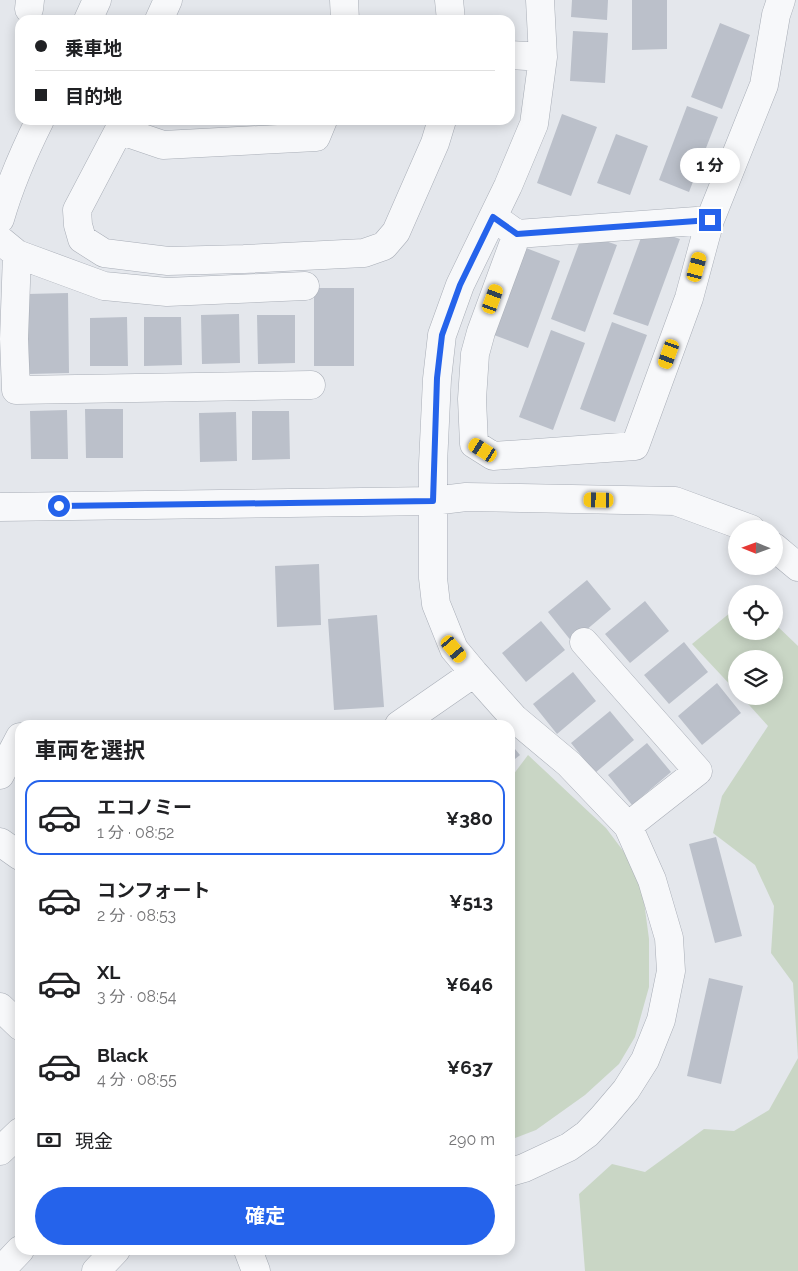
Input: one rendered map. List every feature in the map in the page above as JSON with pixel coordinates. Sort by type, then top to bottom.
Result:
[{"type":"street","points":[[90,15],[97,0]]},
{"type":"street","points":[[162,15],[168,0]]},
{"type":"street","points":[[344,0],[345,15]]},
{"type":"street","points":[[449,0],[451,15]]},
{"type":"street","points":[[515,1170],[532,1165],[569,1147],[587,1134],[626,1090],[645,1060],[661,1020],[670,971],[669,938],[652,880],[628,826],[569,764],[514,718],[474,673],[454,649],[436,604],[433,578],[433,501],[437,378],[442,335],[460,285],[493,217],[534,124],[543,57],[540,0]]},
{"type":"street","points":[[517,234],[481,332],[475,354],[472,399],[474,444],[493,456],[635,446],[689,298],[710,220],[764,85],[776,15],[782,0]]},
{"type":"street","points":[[515,55],[543,57]]},
{"type":"street","points":[[0,219],[7,194],[38,125]]},
{"type":"street","points":[[321,125],[316,138],[163,145],[120,125],[77,210],[78,225],[82,239],[104,253],[168,260],[244,259],[364,252],[384,246],[396,232],[435,143],[440,125]]},
{"type":"street","points":[[493,217],[517,234],[710,220]]},
{"type":"street","points":[[305,286],[166,292],[104,286],[8,247],[16,390],[311,385]]},
{"type":"street","points":[[0,507],[433,501],[466,497],[675,501],[728,521]]},
{"type":"street","points":[[783,554],[798,567]]},
{"type":"street","points":[[584,642],[698,771],[628,826]]},
{"type":"street","points":[[406,720],[474,673]]},
{"type":"street","points":[[0,776],[15,747]]},
{"type":"street","points":[[0,842],[15,852]]},
{"type":"street","points":[[0,1007],[15,1021]]},
{"type":"street","points":[[0,1150],[15,1136]]},
{"type":"street","points":[[0,1270],[15,1255]]},
{"type":"street","points":[[250,1255],[256,1271]]},
{"type":"green space","points":[[728,615],[728,640],[783,640],[783,632],[798,646],[798,1058],[793,983],[771,953],[774,906],[755,865],[713,833],[722,796],[768,726],[749,705],[783,705],[783,650],[728,650],[728,682],[692,644]]},
{"type":"green space","points":[[528,755],[606,828],[627,856],[643,894],[649,939],[649,987],[635,1037],[619,1064],[585,1095],[536,1130],[515,1138],[515,772]]},
{"type":"green space","points":[[798,1058],[798,1271],[585,1271],[579,1194],[612,1164],[645,1172],[704,1129],[734,1131],[769,1110]]},
{"type":"building","points":[[572,0],[608,0],[607,20],[571,17]]},
{"type":"building","points":[[632,0],[667,0],[667,49],[632,50]]},
{"type":"building","points":[[720,23],[750,35],[722,109],[691,97]]},
{"type":"building","points":[[573,31],[608,33],[605,83],[570,81]]},
{"type":"building","points":[[687,106],[718,117],[689,192],[659,180]]},
{"type":"building","points":[[562,114],[597,127],[571,196],[537,183]]},
{"type":"building","points":[[616,134],[648,146],[630,195],[597,183]]},
{"type":"building","points":[[645,227],[680,239],[648,326],[613,314]]},
{"type":"building","points":[[583,233],[617,245],[585,332],[551,319]]},
{"type":"building","points":[[526,248],[560,261],[528,348],[494,335]]},
{"type":"building","points":[[314,288],[354,288],[354,366],[314,366]]},
{"type":"building","points":[[68,293],[69,373],[29,374],[27,294]]},
{"type":"building","points":[[239,314],[240,363],[202,364],[201,315]]},
{"type":"building","points":[[257,315],[295,315],[295,363],[258,364]]},
{"type":"building","points":[[127,317],[128,366],[90,366],[90,318]]},
{"type":"building","points":[[144,317],[181,317],[182,365],[144,366]]},
{"type":"building","points":[[612,322],[647,335],[615,422],[580,409]]},
{"type":"building","points":[[551,330],[585,343],[553,430],[519,417]]},
{"type":"building","points":[[85,409],[123,409],[123,458],[86,458]]},
{"type":"building","points":[[67,410],[68,459],[31,459],[30,411]]},
{"type":"building","points":[[252,411],[289,411],[290,459],[252,460]]},
{"type":"building","points":[[236,412],[237,461],[200,462],[199,413]]},
{"type":"building","points":[[319,564],[321,625],[277,627],[275,566]]},
{"type":"building","points":[[587,580],[611,609],[572,642],[548,612]]},
{"type":"building","points":[[645,601],[669,631],[630,663],[605,634]]},
{"type":"building","points":[[377,615],[384,707],[334,710],[328,619]]},
{"type":"building","points":[[541,621],[565,650],[526,682],[502,653]]},
{"type":"building","points":[[684,642],[708,672],[669,704],[644,675]]},
{"type":"building","points":[[573,672],[596,701],[557,734],[533,704]]},
{"type":"building","points":[[717,683],[728,697],[728,705],[735,705],[741,713],[702,745],[678,716]]},
{"type":"building","points":[[610,711],[634,740],[595,773],[571,743]]},
{"type":"building","points":[[647,743],[671,772],[632,805],[608,775]]},
{"type":"building","points":[[515,749],[520,755],[515,759]]},
{"type":"building","points":[[716,837],[742,936],[715,943],[689,844]]},
{"type":"building","points":[[709,978],[743,986],[721,1084],[687,1076]]},
{"type":"route","points":[[59,506],[433,501],[437,378],[442,335],[460,285],[493,217],[517,234],[710,220]]}]
